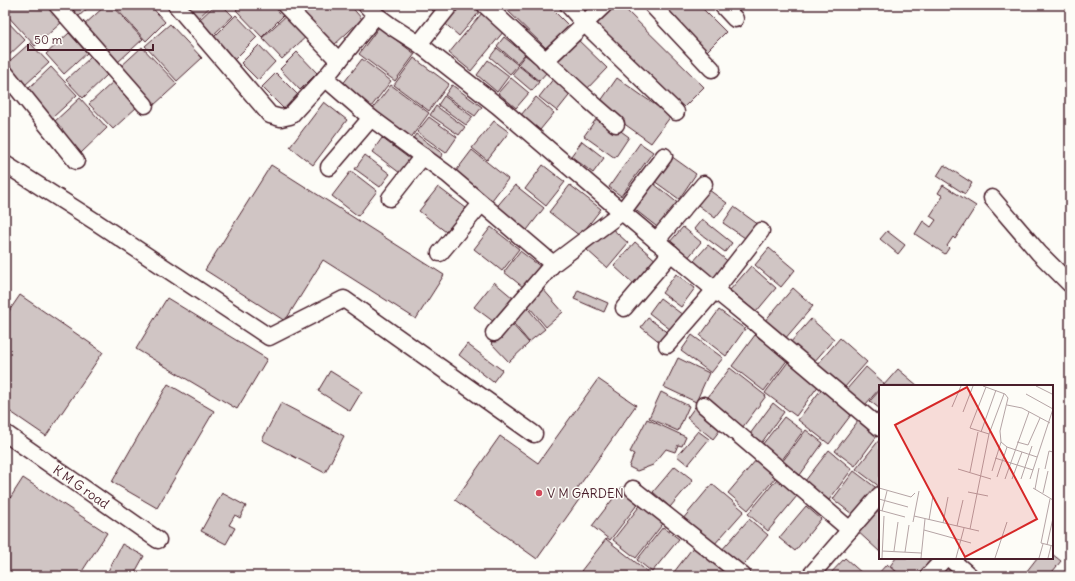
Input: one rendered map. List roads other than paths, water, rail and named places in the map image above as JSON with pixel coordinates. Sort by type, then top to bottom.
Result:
[{"type":"street","points":[[58,5],[145,105]]},
{"type":"street","points":[[176,5],[270,115],[281,118],[290,116],[325,78],[339,60],[371,10],[391,26],[418,44],[498,106],[656,241],[879,427]]},
{"type":"street","points":[[285,5],[339,60]]},
{"type":"street","points":[[418,44],[450,5]]},
{"type":"street","points":[[485,5],[616,124]]},
{"type":"street","points":[[568,5],[585,24],[676,112]]},
{"type":"street","points":[[545,61],[604,5]]},
{"type":"street","points":[[652,5],[712,69]]},
{"type":"street","points":[[722,5],[735,19]]},
{"type":"street","points":[[5,73],[76,161]]},
{"type":"street","points":[[325,78],[371,118],[446,174],[553,264]]},
{"type":"street","points":[[329,167],[371,118]]},
{"type":"street","points":[[390,198],[423,156]]},
{"type":"street","points":[[494,333],[553,264],[622,212],[664,156]]},
{"type":"street","points":[[5,164],[96,222],[269,337],[344,299],[534,434]]},
{"type":"street","points":[[656,241],[704,184]]},
{"type":"street","points":[[992,198],[1039,253],[1070,284]]},
{"type":"street","points":[[440,253],[481,204]]},
{"type":"street","points":[[667,345],[715,290],[761,232]]},
{"type":"street","points":[[624,308],[671,253]]},
{"type":"street","points":[[704,405],[850,530]]},
{"type":"street","name":"K M G road","points":[[5,433],[158,540]]},
{"type":"street","points":[[633,489],[743,576]]},
{"type":"street","points":[[810,576],[879,496]]},
{"type":"street","points":[[928,576],[944,559]]},
{"type":"street","points":[[950,559],[970,576]]},
{"type":"place","name":"V M GARDEN","points":[[539,493]]}]
